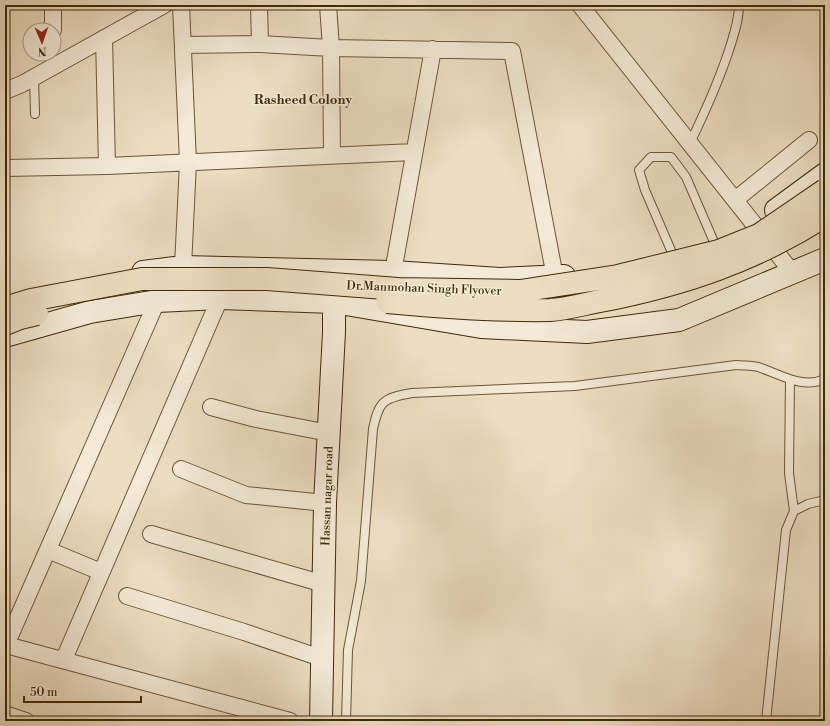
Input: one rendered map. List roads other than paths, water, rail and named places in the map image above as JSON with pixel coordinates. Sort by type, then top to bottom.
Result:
[{"type":"highway","name":"Dr.Manmohan Singh Flyover","points":[[5,308],[31,300],[142,279],[267,279],[398,289],[520,291],[618,276],[719,251],[759,235],[825,190]]},
{"type":"highway","name":"Dr.Manmohan Singh Flyover","points":[[5,324],[20,318],[143,292],[221,289],[451,308],[551,310],[627,296],[687,280],[752,257],[792,237],[825,216]]},
{"type":"street","points":[[53,5],[53,22]]},
{"type":"street","points":[[62,56],[104,38],[164,5]]},
{"type":"street","points":[[181,5],[188,162],[183,267]]},
{"type":"street","points":[[259,5],[260,44]]},
{"type":"street","points":[[328,5],[331,48],[332,155]]},
{"type":"street","points":[[580,5],[792,272]]},
{"type":"street","points":[[104,38],[107,166]]},
{"type":"street","points":[[183,45],[260,44],[331,48],[512,51],[555,277]]},
{"type":"street","points":[[393,272],[433,49]]},
{"type":"street","points":[[5,90],[34,76],[51,62]]},
{"type":"street","points":[[735,200],[809,140]]},
{"type":"street","points":[[5,168],[107,166],[414,152]]},
{"type":"street","points":[[5,298],[39,288],[98,277],[183,267],[335,272],[393,272],[500,279],[555,277],[594,273],[673,255],[734,236],[756,225],[825,174]]},
{"type":"street","points":[[5,336],[90,312],[156,301],[220,298],[334,302],[481,326],[587,332],[679,320],[825,259]]},
{"type":"street","name":"Hassan nagar road","points":[[321,721],[325,503],[330,433],[335,272]]},
{"type":"street","points":[[64,659],[220,298]]},
{"type":"street","points":[[156,301],[5,646],[64,659],[290,721]]},
{"type":"street","points":[[211,406],[256,419],[330,433]]},
{"type":"street","points":[[180,469],[246,495],[325,503]]},
{"type":"street","points":[[150,534],[324,584]]},
{"type":"street","points":[[48,550],[101,572]]},
{"type":"street","points":[[127,596],[322,658]]},
{"type":"street","points":[[5,714],[26,721]]},
{"type":"lane","points":[[690,143],[722,74],[739,16],[739,5]]},
{"type":"lane","points":[[34,76],[35,114]]},
{"type":"lane","points":[[673,255],[645,190],[639,170],[651,157],[671,157],[686,177],[714,242]]},
{"type":"lane","points":[[346,721],[348,650],[362,581],[373,429],[377,410],[384,401],[396,396],[412,393],[575,386],[736,365],[760,367],[780,377],[800,382],[825,379]]},
{"type":"lane","points":[[766,721],[786,530],[794,511],[789,473],[790,380]]},
{"type":"lane","points":[[794,511],[808,504],[825,500]]},
{"type":"district","name":"Rasheed Colony","points":[[303,99]]}]
